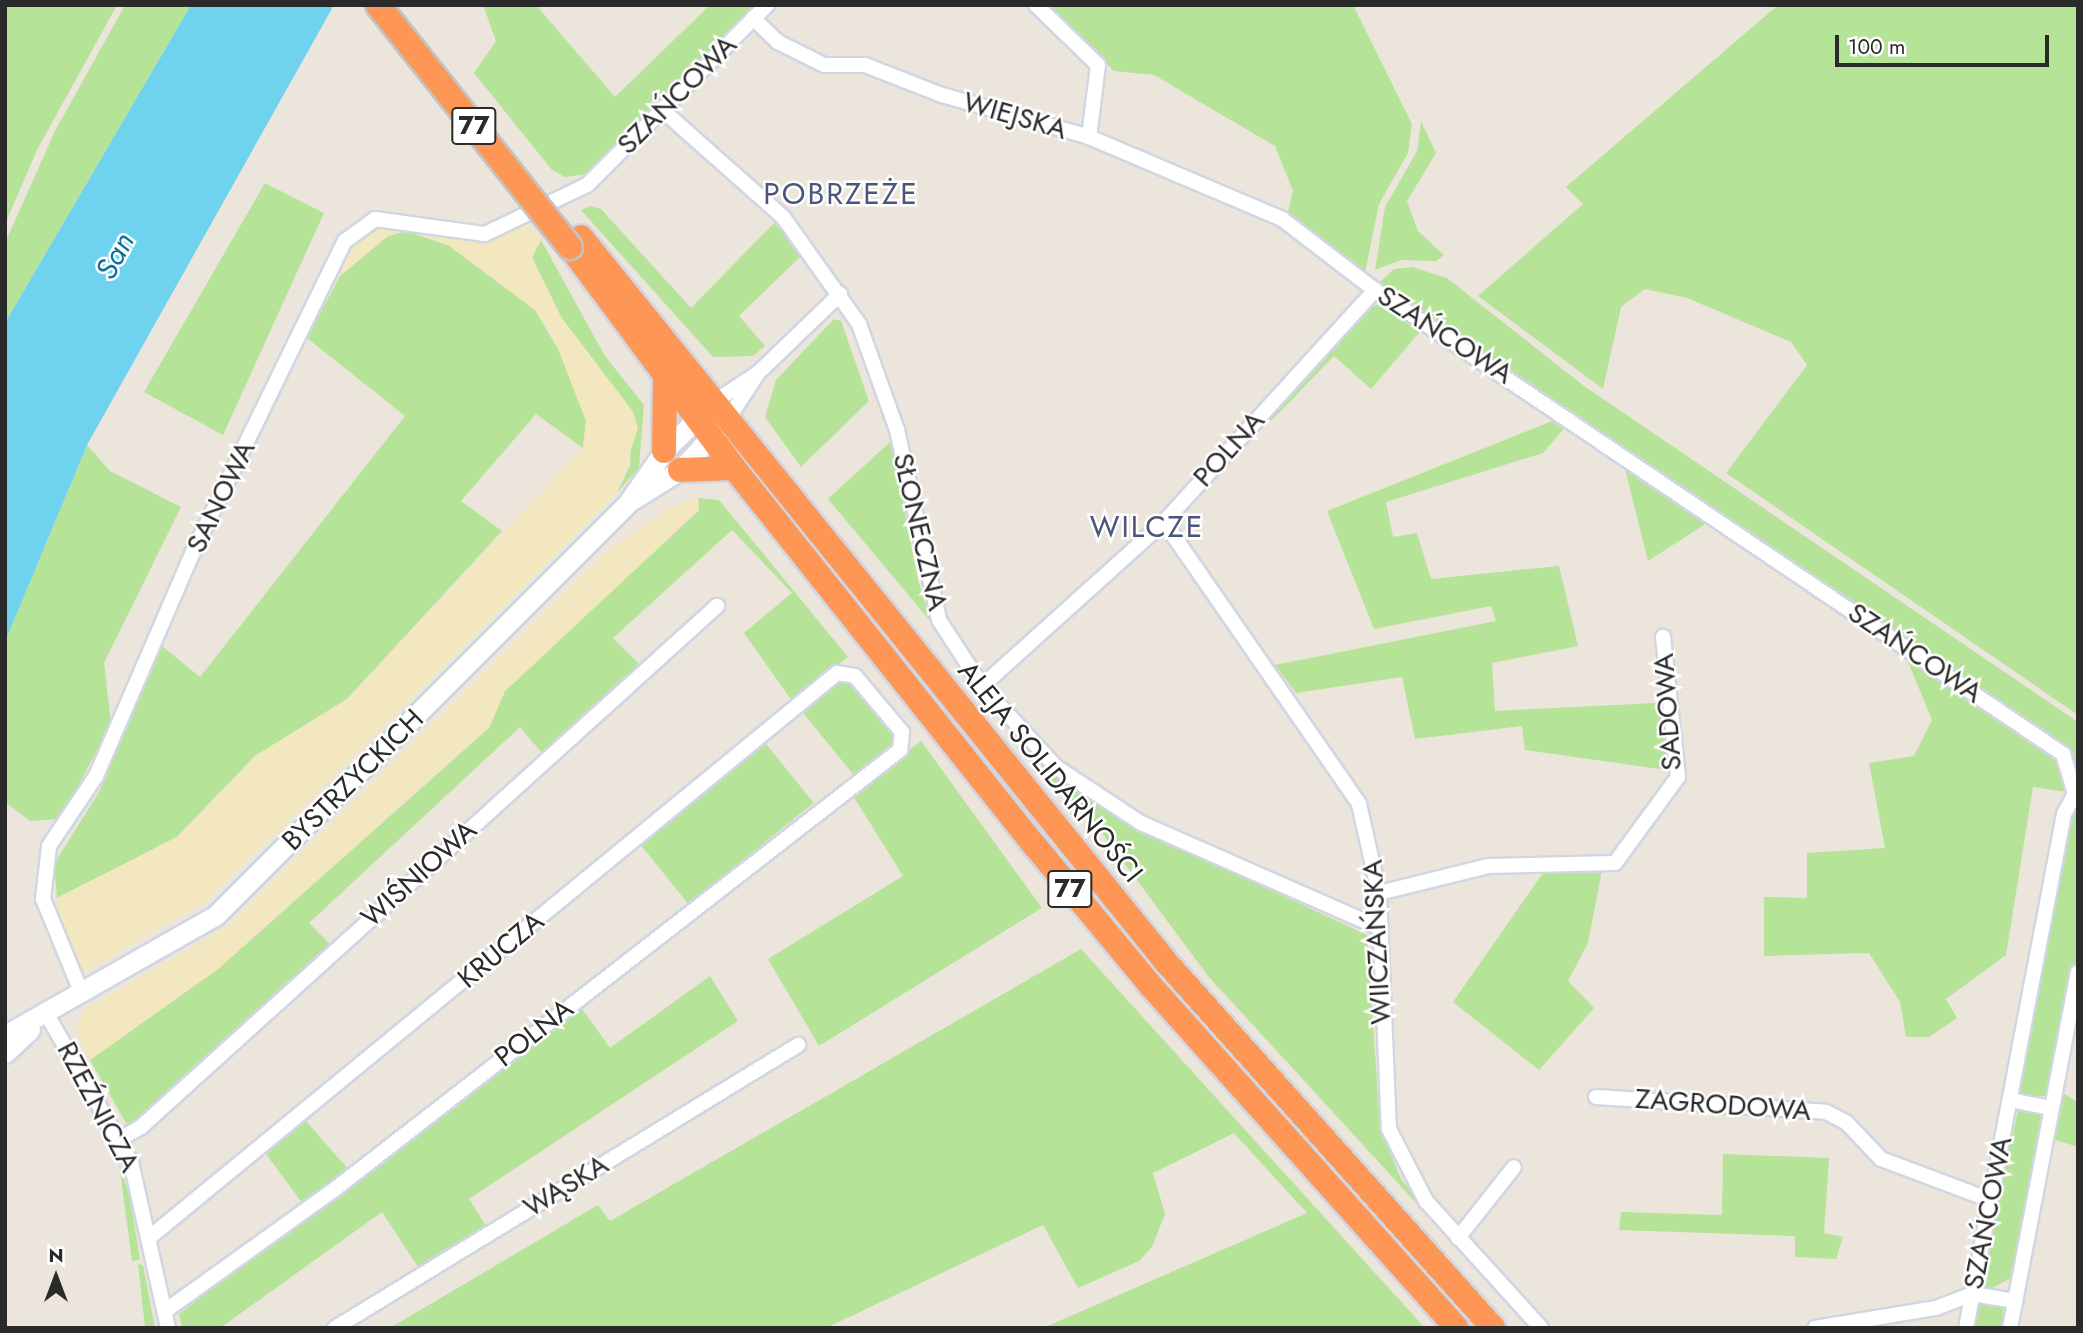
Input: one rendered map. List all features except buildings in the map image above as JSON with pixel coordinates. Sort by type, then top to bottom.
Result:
[{"type":"highway","name":"77","points":[[378,5],[575,242]]},
{"type":"highway","name":"77","points":[[398,5],[575,242]]},
{"type":"highway","name":"ALEJA SOLIDARNOŚCI","points":[[575,242],[664,378],[713,419],[734,468],[1150,985],[1457,1328]]},
{"type":"highway","name":"ALEJA SOLIDARNOŚCI","points":[[575,242],[713,419],[1166,962],[1493,1328]]},
{"type":"highway","points":[[664,378],[664,451]]},
{"type":"highway","points":[[680,470],[734,468]]},
{"type":"street","name":"SZAŃCOWA","points":[[587,185],[767,5]]},
{"type":"street","points":[[1036,5],[1102,75],[1089,137]]},
{"type":"street","name":"WIEJSKA","points":[[753,18],[778,42],[824,65],[865,65],[942,95],[1089,137],[1282,219]]},
{"type":"street","name":"SŁONECZNA","points":[[661,109],[783,217],[840,294],[887,396],[939,620],[982,686],[1056,767],[1142,823],[1376,926]]},
{"type":"street","name":"SANOWA","points":[[82,993],[43,899],[50,846],[96,776],[193,552],[345,241],[375,219],[485,234],[587,185]]},
{"type":"street","name":"SZAŃCOWA","points":[[1282,219],[1375,290],[2063,754],[2077,794],[2064,814],[1966,1328]]},
{"type":"street","name":"POLNA","points":[[982,686],[1164,522],[1375,290]]},
{"type":"street","points":[[628,503],[680,470],[713,419],[840,294]]},
{"type":"street","points":[[628,503],[664,451],[713,419],[758,373]]},
{"type":"street","name":"BYSTRZYCKICH","points":[[5,1035],[175,944],[233,900],[628,503]]},
{"type":"street","name":"WIICZAŃSKA","points":[[1164,522],[1344,778],[1368,829],[1379,892],[1376,926],[1388,1129],[1412,1179],[1458,1238],[1541,1328]]},
{"type":"street","name":"WIŚNIOWA","points":[[120,1139],[141,1127],[717,606]]},
{"type":"street","name":"SADOWA","points":[[1379,892],[1488,866],[1615,863],[1678,777],[1663,637]]},
{"type":"street","name":"KRUCZA","points":[[150,1237],[837,673],[855,676],[902,732],[900,750]]},
{"type":"street","name":"POLNA","points":[[165,1311],[335,1189],[900,750]]},
{"type":"street","name":"SZAŃCOWA","points":[[2010,1328],[2078,972]]},
{"type":"street","name":"BYSTRZYCKICH","points":[[5,1053],[46,1013]]},
{"type":"street","name":"RZEŹNICZA","points":[[46,1013],[120,1139],[150,1237],[168,1328]]},
{"type":"street","name":"WĄSKA","points":[[335,1328],[798,1045]]},
{"type":"street","name":"ZAGRODOWA","points":[[1596,1097],[1826,1112],[1846,1122],[1881,1159],[1990,1200]]},
{"type":"street","points":[[2010,1100],[2052,1108]]},
{"type":"street","points":[[1458,1238],[1514,1167]]},
{"type":"street","points":[[1815,1328],[1936,1308],[1972,1294],[2015,1301]]},
{"type":"green space","points":[[5,5],[117,5],[37,150],[5,224]]},
{"type":"green space","points":[[125,5],[191,5],[5,323],[5,243],[55,131]]},
{"type":"green space","points":[[483,5],[536,5],[615,97],[710,5],[761,5],[586,174],[565,177],[552,170],[474,73],[496,41]]},
{"type":"green space","points":[[1045,5],[1353,5],[1412,124],[1408,153],[1379,204],[1365,273],[1287,216],[1293,191],[1275,146],[1154,75],[1114,71]]},
{"type":"green space","points":[[1778,5],[2078,5],[2078,715],[1726,473],[1807,365],[1791,342],[1687,298],[1645,289],[1621,307],[1603,389],[1478,296],[1583,204],[1566,187]]},
{"type":"green space","points":[[1421,121],[1436,153],[1407,201],[1418,231],[1444,255],[1436,261],[1401,260],[1375,270],[1385,207],[1417,151]]},
{"type":"green space","points":[[265,183],[324,213],[223,435],[144,392]]},
{"type":"green space","points":[[590,206],[601,209],[691,308],[774,223],[803,254],[739,316],[765,346],[753,356],[713,357],[581,210]]},
{"type":"green space","points":[[406,231],[448,245],[535,310],[572,373],[586,421],[583,448],[536,414],[461,501],[502,531],[347,699],[255,756],[177,837],[57,898],[54,864],[99,792],[162,646],[200,677],[405,416],[307,338],[340,276],[388,236]]},
{"type":"green space","points":[[541,240],[605,356],[644,405],[639,467],[617,493],[630,465],[633,412],[561,317],[532,257]]},
{"type":"green space","points":[[1412,267],[1447,278],[1584,386],[2078,722],[2078,783],[2067,754],[1379,283],[1394,269]]},
{"type":"green space","points":[[1386,302],[1424,327],[1371,389],[1334,356],[1271,421],[1266,417],[1370,307]]},
{"type":"green space","points":[[834,319],[841,321],[869,401],[801,467],[765,417],[776,380]]},
{"type":"green space","points":[[1557,419],[1567,425],[1543,453],[1386,502],[1393,537],[1417,533],[1431,579],[1559,566],[1578,646],[1492,663],[1495,711],[1656,703],[1668,718],[1674,771],[1525,750],[1522,726],[1415,739],[1402,677],[1296,693],[1275,665],[1496,621],[1491,606],[1374,629],[1327,511]]},
{"type":"green space","points":[[891,441],[918,580],[931,622],[828,499]]},
{"type":"green space","points":[[87,445],[110,471],[181,507],[104,663],[111,723],[61,819],[30,821],[5,802],[5,642]]},
{"type":"green space","points":[[1624,465],[1710,521],[1648,561]]},
{"type":"green space","points":[[698,498],[719,500],[848,657],[792,701],[744,633],[792,593],[732,530],[613,638],[642,667],[542,753],[520,727],[309,923],[334,948],[138,1122],[126,1123],[90,1060],[218,969],[489,728],[505,691],[699,510]]},
{"type":"green space","points":[[1904,652],[2056,755],[2067,792],[2033,787],[2006,955],[1946,999],[1957,1018],[1929,1037],[1906,1037],[1900,1002],[1869,953],[1764,956],[1764,897],[1807,898],[1807,853],[1885,848],[1869,763],[1914,756],[1932,720]]},
{"type":"green space","points":[[852,680],[895,733],[895,743],[853,774],[799,708],[837,681]]},
{"type":"green space","points":[[762,739],[814,803],[688,904],[637,840]]},
{"type":"green space","points":[[921,741],[1042,908],[819,1046],[768,959],[903,876],[852,794]]},
{"type":"green space","points":[[1049,768],[1135,826],[1367,935],[1380,1127],[1401,1179],[1452,1242],[1208,976],[1096,825],[1046,776]]},
{"type":"green space","points":[[2078,802],[2078,961],[2060,1053],[2049,1096],[2016,1097],[2070,810]]},
{"type":"green space","points":[[1545,870],[1602,870],[1588,943],[1568,981],[1594,1008],[1539,1070],[1453,1002]]},
{"type":"green space","points":[[1081,949],[1425,1328],[1043,1328],[1307,1213],[1234,1133],[1153,1173],[1165,1214],[1152,1247],[1139,1261],[1078,1288],[1043,1225],[826,1328],[390,1328],[598,1205],[610,1221]]},
{"type":"green space","points":[[710,976],[738,1021],[469,1199],[488,1229],[420,1270],[382,1212],[220,1328],[182,1328],[179,1314],[580,1006],[610,1048]]},
{"type":"green space","points":[[2078,997],[2064,1094],[2078,1102],[2078,1147],[2053,1139]]},
{"type":"green space","points":[[2019,1107],[2040,1109],[2045,1115],[2013,1277],[1986,1291],[1978,1282]]},
{"type":"green space","points":[[305,1120],[349,1170],[303,1204],[266,1154]]},
{"type":"green space","points":[[1723,1154],[1829,1158],[1824,1233],[1843,1237],[1836,1259],[1795,1257],[1795,1236],[1619,1230],[1621,1212],[1722,1215]]},
{"type":"green space","points":[[119,1163],[130,1198],[140,1260],[132,1261]]},
{"type":"green space","points":[[138,1264],[143,1265],[155,1328],[145,1328]]},
{"type":"green space","points":[[1979,1301],[2003,1308],[2004,1328],[1970,1328]]},
{"type":"sand","points":[[525,222],[541,240],[532,258],[561,317],[633,412],[638,428],[617,493],[208,901],[82,973],[58,924],[57,898],[177,837],[255,756],[347,699],[583,448],[586,421],[551,331],[535,310],[448,245],[406,231],[388,236],[340,276],[349,243],[380,223],[484,237]]},
{"type":"sand","points":[[698,498],[699,510],[505,691],[489,727],[218,969],[90,1060],[77,1030],[85,1009],[227,927],[597,560],[666,509]]},
{"type":"water","name":"San","points":[[191,5],[334,5],[87,445],[5,642],[5,323]]},
{"type":"district","name":"POBRZEŻE","points":[[841,194]]},
{"type":"district","name":"WILCZE","points":[[1147,527]]}]
